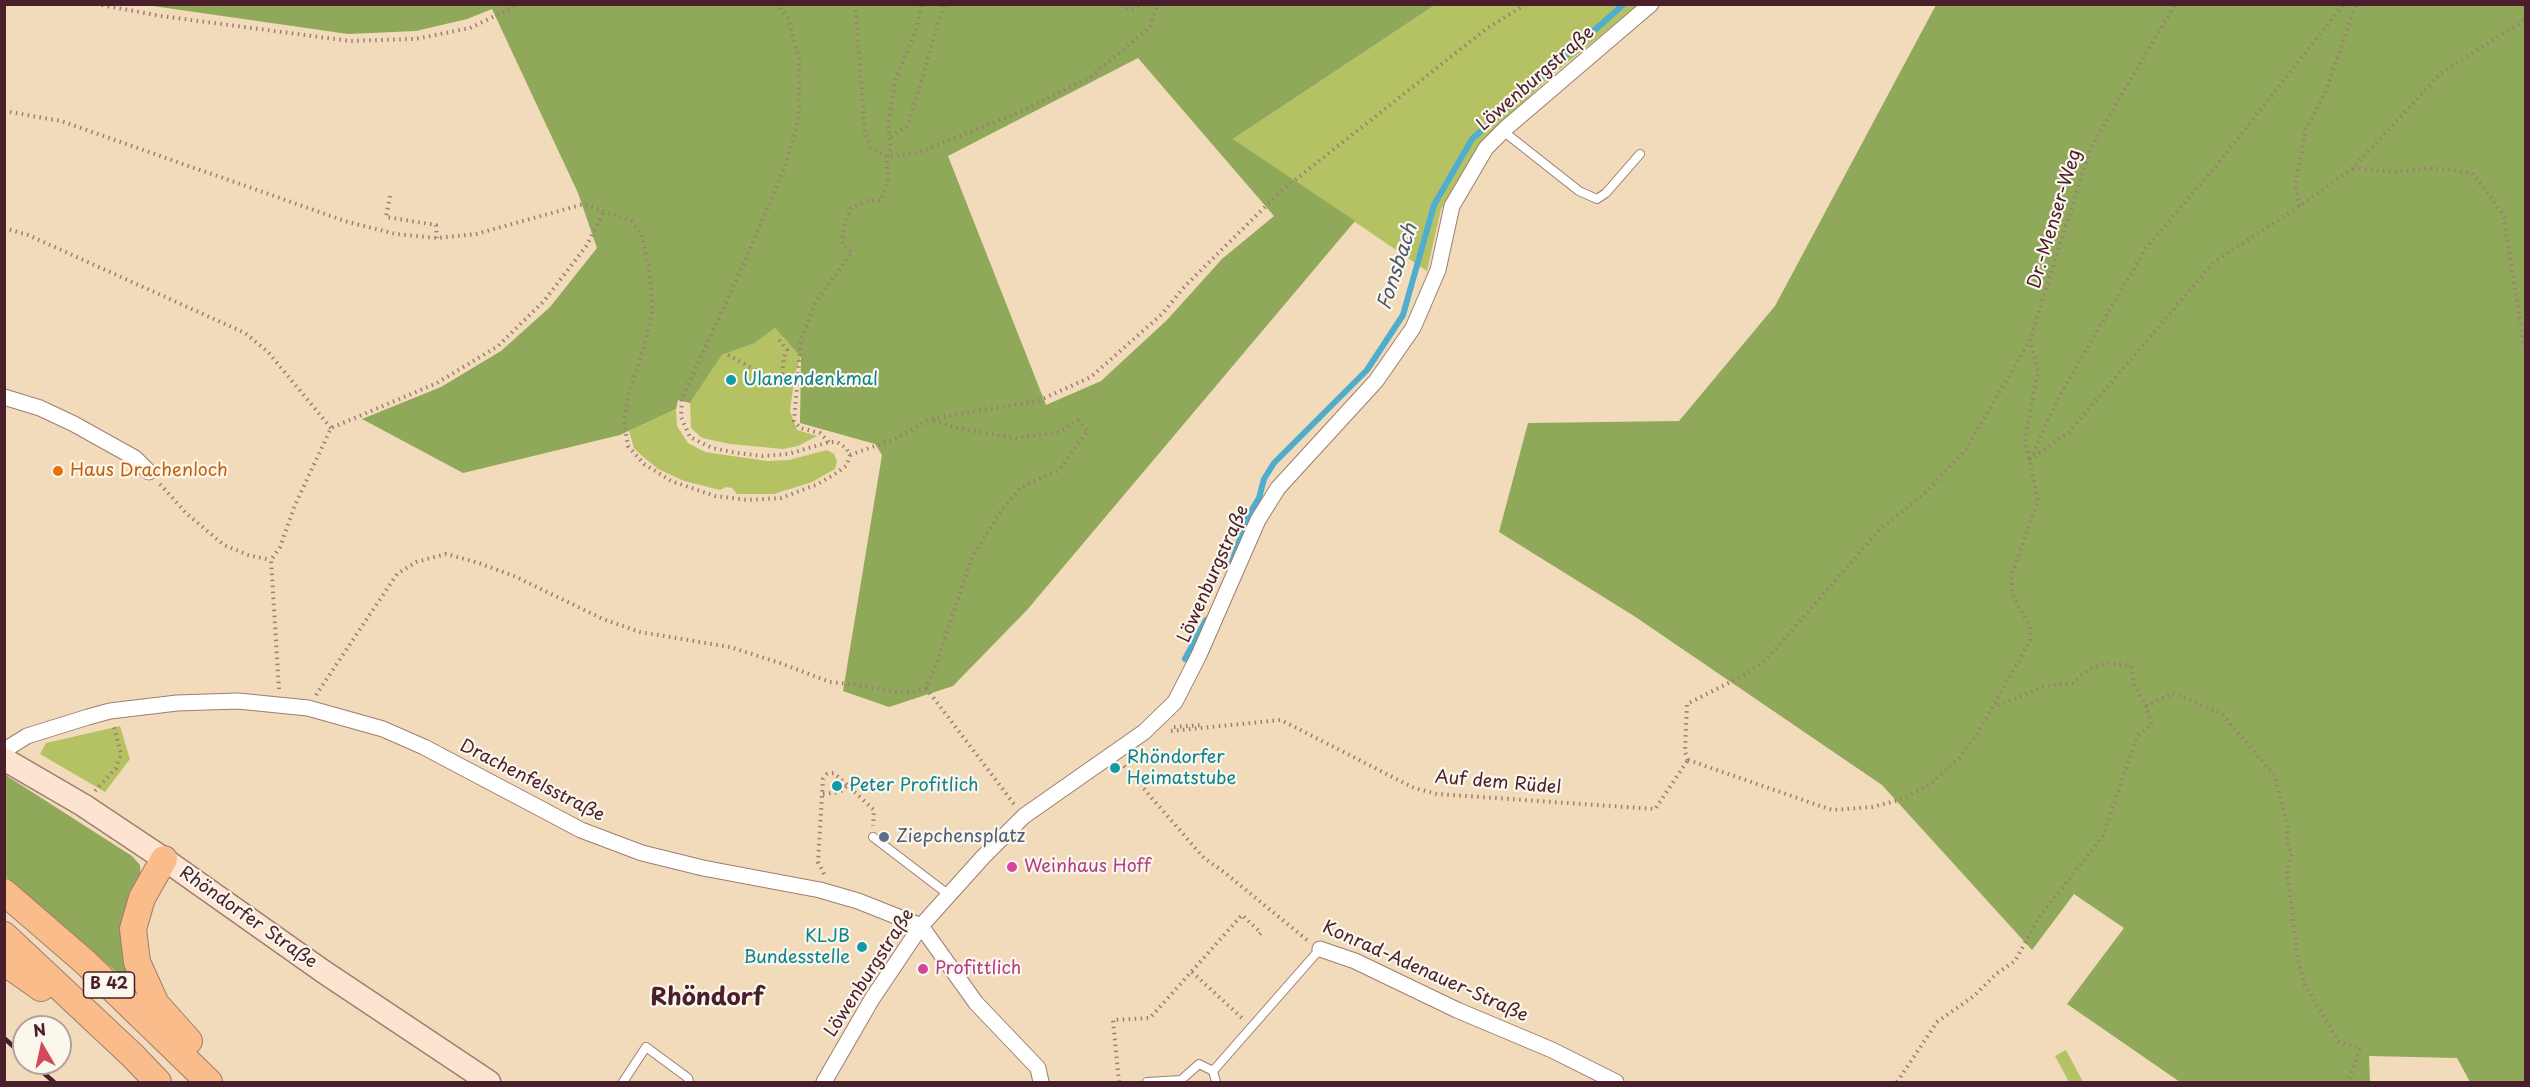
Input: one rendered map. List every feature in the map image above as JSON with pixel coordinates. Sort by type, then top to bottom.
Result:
[{"type":"highway","name":"B 42","points":[[164,859],[142,898],[133,929],[138,962],[156,1004],[215,1070],[223,1083]]},
{"type":"highway","name":"B 42","points":[[4,892],[85,962],[209,1083]]},
{"type":"highway","name":"B 42","points":[[4,935],[132,1055],[158,1083]]},
{"type":"highway","name":"B 42","points":[[4,962],[132,1055]]},
{"type":"main road","name":"Rhöndorfer Straße","points":[[4,759],[83,805],[164,859],[324,972],[489,1083]]},
{"type":"street","name":"Löwenburgstraße","points":[[824,1083],[873,999],[921,926],[949,895],[1024,816],[1146,730],[1175,702],[1199,655],[1258,520],[1278,488],[1376,381],[1413,328],[1438,270],[1452,206],[1486,148],[1651,4]]},
{"type":"street","points":[[4,397],[40,408],[74,424],[135,458],[149,472]]},
{"type":"street","name":"Drachenfelsstraße","points":[[4,752],[27,736],[110,711],[177,703],[238,701],[308,708],[383,729],[424,747],[581,830],[642,853],[703,868],[820,890],[858,901],[921,926]]},
{"type":"street","points":[[921,926],[976,1003],[1038,1068],[1041,1083]]},
{"type":"street","name":"Konrad-Adenauer-Straße","points":[[1320,949],[1355,961],[1456,1010],[1552,1050],[1616,1083]]},
{"type":"lane","points":[[1503,131],[1579,191],[1597,199],[1606,193],[1640,154]]},
{"type":"lane","points":[[873,837],[949,895]]},
{"type":"lane","points":[[1214,1071],[1320,949]]},
{"type":"lane","points":[[623,1083],[646,1047],[688,1078],[689,1083]]},
{"type":"lane","points":[[1146,1083],[1181,1080],[1198,1064],[1214,1071]]},
{"type":"lane","points":[[1214,1071],[1216,1083]]},
{"type":"path","points":[[96,4],[161,16],[350,41],[415,39],[470,28],[520,4]]},
{"type":"path","points":[[4,111],[61,121],[348,222],[396,234],[437,238],[476,234],[584,204],[631,221],[641,233],[649,267],[653,309],[640,361],[628,393],[624,422],[628,446],[644,464],[671,482],[715,496],[748,500],[781,498],[818,484],[847,465],[850,455],[846,447],[837,442],[829,442],[788,454],[764,456],[737,453],[712,448],[690,437],[681,417],[682,398],[745,261],[784,169],[795,134],[799,114],[799,59],[788,18],[776,4]]},
{"type":"path","points":[[855,4],[865,132],[871,148],[887,157],[917,153],[1020,112],[1091,77],[1150,27],[1158,4]]},
{"type":"path","points":[[829,442],[819,433],[800,428],[794,421],[801,340],[814,303],[852,252],[842,245],[844,226],[851,208],[868,200],[880,201],[888,182],[887,157],[891,148],[888,128],[895,81],[916,30],[922,4]]},
{"type":"path","points":[[891,137],[909,125],[944,4]]},
{"type":"path","points":[[1122,4],[1130,10],[1146,4]]},
{"type":"path","points":[[850,455],[895,440],[930,419],[1038,401],[1091,377],[1163,313],[1184,287],[1281,191],[1486,29],[1526,4]]},
{"type":"path","name":"Dr.-Menser-Weg","points":[[1688,760],[1685,752],[1688,704],[1746,674],[1767,659],[1879,530],[1924,494],[1966,449],[2030,340],[2090,149],[2175,4]]},
{"type":"path","points":[[2029,460],[2061,393],[2146,248],[2216,166],[2344,4]]},
{"type":"path","points":[[2300,206],[2295,186],[2306,129],[2325,93],[2356,4]]},
{"type":"path","points":[[2029,460],[2069,432],[2214,262],[2353,168],[2440,73],[2526,19]]},
{"type":"path","points":[[2353,168],[2396,172],[2435,168],[2472,173],[2503,214],[2526,356]]},
{"type":"path","points":[[390,196],[386,217],[436,225],[437,238]]},
{"type":"path","points":[[280,704],[271,560],[280,547],[295,506],[331,428],[437,383],[498,346],[544,301],[587,246],[604,210]]},
{"type":"path","points":[[4,228],[28,235],[245,333],[268,352],[331,428]]},
{"type":"path","points":[[779,340],[787,350],[782,377]]},
{"type":"path","points":[[1688,760],[1832,810],[1872,807],[1900,800],[1932,783],[1959,758],[1994,707],[2030,641],[2030,627],[2013,595],[2012,577],[2038,501],[2025,440],[2038,371],[2030,340]]},
{"type":"path","points":[[728,355],[768,377],[782,377],[796,382]]},
{"type":"path","points":[[308,708],[397,574],[416,562],[446,554],[514,576],[603,619],[640,632],[730,647],[830,682],[896,692],[913,692],[926,688],[936,665],[972,557],[1002,509],[1021,487],[1059,470],[1088,431],[1078,420],[1059,432],[1016,438],[957,428],[930,419]]},
{"type":"path","points":[[149,472],[187,514],[224,545],[248,555],[271,560]]},
{"type":"path","points":[[1896,1083],[1937,1022],[1974,996],[1996,974],[2015,961],[2038,917],[2103,836],[2137,736],[2152,724],[2146,706],[2134,684],[2132,666],[2108,663],[2089,669],[2073,684],[2046,686],[1994,707]]},
{"type":"path","points":[[926,688],[1024,816]]},
{"type":"path","points":[[2146,706],[2173,693],[2185,696],[2221,713],[2274,775],[2288,827],[2287,843],[2292,853],[2287,870],[2298,960],[2305,984],[2339,1042],[2360,1048],[2348,1083]]},
{"type":"path","points":[[83,805],[116,768],[121,754],[110,711]]},
{"type":"path","name":"Auf dem Rüdel","points":[[1146,730],[1281,720],[1414,788],[1437,794],[1655,809],[1688,760]]},
{"type":"path","points":[[825,872],[818,862],[823,779],[827,774],[834,773],[874,810],[873,837]]},
{"type":"path","name":"Konrad-Adenauer-Straße","points":[[1131,775],[1204,858],[1320,949]]},
{"type":"path","points":[[823,794],[840,792],[848,785]]},
{"type":"path","points":[[1119,1083],[1113,1020],[1150,1018],[1242,915],[1261,933],[1257,937]]},
{"type":"path","points":[[1192,972],[1253,1027]]},
{"type":"green space","points":[[146,5],[1435,5],[1233,139],[1355,221],[1027,610],[953,686],[889,707],[843,691],[882,455],[875,444],[800,423],[801,357],[775,328],[755,343],[722,355],[690,403],[678,400],[676,409],[620,435],[463,473],[362,419],[441,387],[501,351],[550,307],[597,248],[578,193],[492,9],[467,19],[416,31],[348,34]],"holes":[[[1138,58],[1274,216],[1222,259],[1167,320],[1101,381],[1046,405],[948,156]]]},
{"type":"green space","points":[[1435,5],[1638,5],[1551,76],[1480,144],[1441,209],[1427,271],[1233,139]]},
{"type":"green space","points":[[1936,5],[2525,5],[2525,1082],[2470,1082],[2457,1058],[2369,1056],[2370,1082],[2180,1082],[2067,1004],[2124,928],[2074,894],[2032,950],[1882,785],[1634,616],[1499,532],[1528,423],[1679,421],[1775,306]]},
{"type":"green space","points":[[775,328],[801,356],[795,374],[790,411],[797,430],[817,436],[798,446],[783,449],[730,444],[702,438],[691,428],[690,403],[722,355],[755,343]]},
{"type":"green space","points":[[676,409],[677,426],[688,443],[705,452],[767,461],[789,460],[827,450],[834,454],[837,461],[835,469],[812,482],[774,494],[737,494],[732,488],[726,487],[720,490],[684,481],[658,469],[641,455],[634,448],[629,431]]},
{"type":"green space","points":[[120,726],[130,759],[105,792],[40,754],[46,743]]},
{"type":"green space","points":[[4,774],[132,856],[140,865],[141,883],[122,920],[127,981],[5,876]]},
{"type":"green space","points":[[2066,1050],[2083,1082],[2069,1082],[2055,1056]]},
{"type":"waterway","name":"Fonsbach","points":[[1232,562],[1248,516],[1259,498],[1264,479],[1274,463],[1367,370],[1403,315],[1434,205],[1472,139],[1624,4]]},
{"type":"waterway","name":"Fonsbach","points":[[1185,659],[1206,620]]},
{"type":"railway","points":[[4,1038],[12,1045]]},
{"type":"railway","points":[[46,1075],[54,1082]]},
{"type":"place","name":"Ulanendenkmal","points":[[731,380]]},
{"type":"place","name":"Haus Drachenloch","points":[[58,471]]},
{"type":"place","name":"Rhöndorfer Heimatstube","points":[[1115,768]]},
{"type":"place","name":"Peter Profitlich","points":[[837,786]]},
{"type":"place","name":"Ziepchensplatz","points":[[884,837]]},
{"type":"place","name":"Weinhaus Hoff","points":[[1012,867]]},
{"type":"place","name":"KLJB Bundesstelle","points":[[862,947]]},
{"type":"place","name":"Profittlich","points":[[923,969]]},
{"type":"district","name":"Rhöndorf","points":[[707,998]]}]
